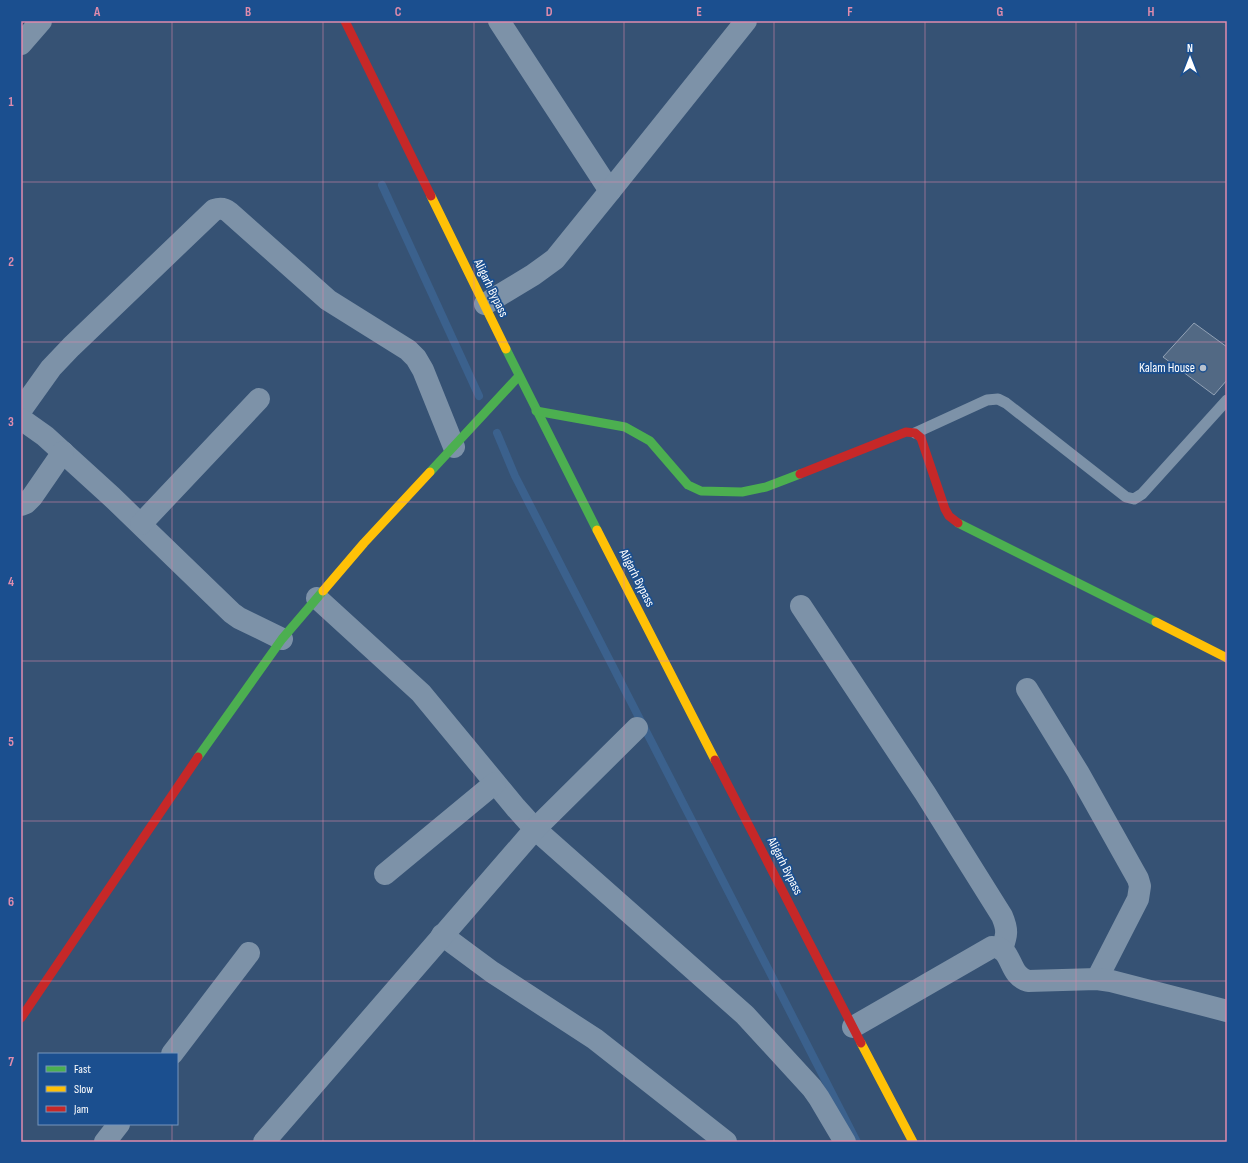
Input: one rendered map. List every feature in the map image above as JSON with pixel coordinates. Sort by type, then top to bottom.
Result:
[{"type":"main road","name":"Aligarh Bypass","points":[[345,21],[485,304],[536,411],[913,1142]]},
{"type":"main road","points":[[21,1018],[189,770],[282,639],[364,543],[520,376]]},
{"type":"main road","points":[[536,411],[625,427],[650,441],[688,485],[702,491],[717,492],[742,492],[766,487],[906,432],[915,433],[920,438],[945,509],[949,516],[957,522],[1050,567],[1227,658]]},
{"type":"street","points":[[21,44],[41,21]]},
{"type":"street","points":[[499,21],[610,191]]},
{"type":"street","points":[[485,304],[533,275],[555,258],[746,21]]},
{"type":"street","points":[[21,410],[51,368],[214,210],[220,208],[229,212],[328,300],[408,350],[416,358],[423,370],[454,447]]},
{"type":"street","points":[[140,524],[259,399]]},
{"type":"street","points":[[21,419],[45,436],[63,452],[239,618],[282,639]]},
{"type":"street","points":[[21,505],[26,503],[32,497],[63,452]]},
{"type":"street","points":[[317,598],[421,693],[535,830],[745,1015],[812,1088],[845,1142]]},
{"type":"street","points":[[801,606],[926,793],[1002,916],[1006,926],[1007,936],[1002,949]]},
{"type":"street","points":[[1027,689],[1078,772],[1138,879],[1140,886],[1138,899],[1097,979]]},
{"type":"street","points":[[264,1142],[442,935],[535,830],[637,728]]},
{"type":"street","points":[[385,874],[495,783]]},
{"type":"street","points":[[442,935],[492,972],[595,1039],[726,1142]]},
{"type":"street","points":[[853,1027],[992,947],[1002,949],[1006,953],[1016,973],[1021,979],[1028,981],[1097,979],[1227,1011]]},
{"type":"street","points":[[173,1053],[249,953]]},
{"type":"street","points":[[105,1142],[118,1125]]},
{"type":"lane","points":[[915,433],[986,400],[998,399],[1006,403],[1126,497],[1134,499],[1142,494],[1227,400]]},
{"type":"building","name":"Kalam House","points":[[1194,323],[1227,347],[1227,380],[1214,395],[1163,357]]},
{"type":"waterway","points":[[382,185],[479,396]]},
{"type":"waterway","points":[[497,433],[515,476],[857,1142]]},
{"type":"traffic: fast","points":[[506,349],[597,530]]},
{"type":"traffic: fast","points":[[430,472],[519,376]]},
{"type":"traffic: fast","points":[[536,411],[625,427],[650,441],[688,485],[701,491],[742,492],[766,487],[800,474]]},
{"type":"traffic: fast","points":[[958,523],[1156,622]]},
{"type":"traffic: fast","points":[[198,757],[282,639],[323,591]]},
{"type":"traffic: slow","points":[[431,196],[506,349]]},
{"type":"traffic: slow","points":[[323,591],[364,543],[430,472]]},
{"type":"traffic: slow","points":[[597,530],[715,760]]},
{"type":"traffic: slow","points":[[1156,622],[1227,658]]},
{"type":"traffic: slow","points":[[861,1043],[913,1142]]},
{"type":"traffic: jam","points":[[345,21],[431,196]]},
{"type":"traffic: jam","points":[[800,474],[906,432],[915,433],[921,438],[945,509],[949,516],[958,523]]},
{"type":"traffic: jam","points":[[21,1018],[198,757]]},
{"type":"traffic: jam","points":[[715,760],[861,1043]]},
{"type":"place","name":"Kalam House","points":[[1203,368]]}]
